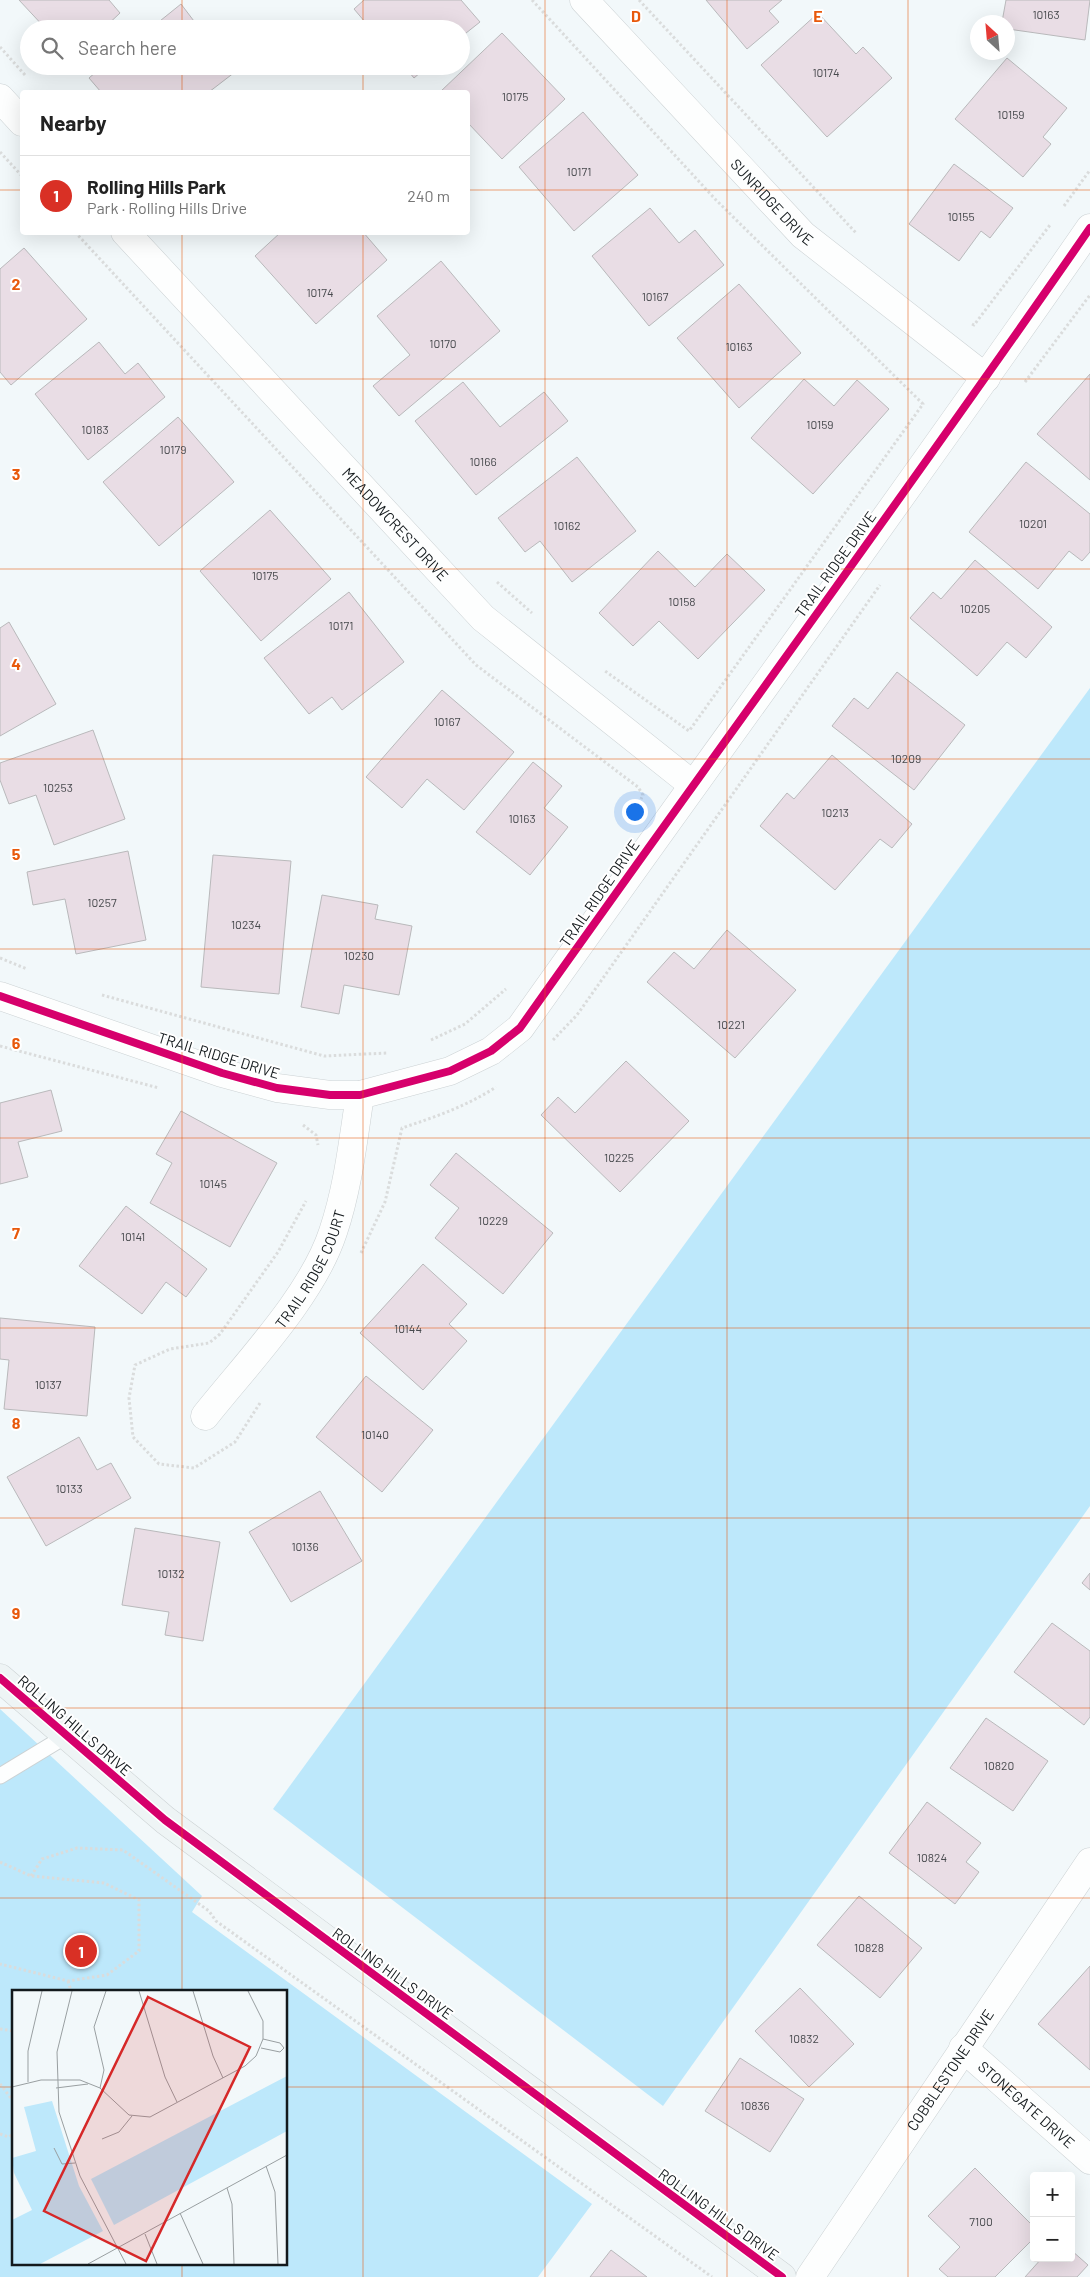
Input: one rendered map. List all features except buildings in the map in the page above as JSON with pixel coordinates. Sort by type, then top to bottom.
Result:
[{"type":"street","name":"SUNRIDGE DRIVE","points":[[584,0],[803,235],[986,378]]},
{"type":"street","points":[[0,98],[20,120]]},
{"type":"street","name":"TRAIL RIDGE DRIVE","points":[[0,996],[222,1073],[277,1088],[330,1095],[360,1094],[450,1071],[491,1051],[520,1028],[692,784],[986,378],[1090,228]]},
{"type":"street","name":"MEADOWCREST DRIVE","points":[[128,235],[483,618],[692,784]]},
{"type":"street","name":"TRAIL RIDGE COURT","points":[[205,1416],[311,1280],[332,1234],[344,1194],[360,1094]]},
{"type":"street","name":"ROLLING HILLS DRIVE","points":[[0,1678],[165,1820],[782,2277]]},
{"type":"street","name":"COBBLESTONE DRIVE","points":[[810,2277],[1090,1862]]},
{"type":"street","name":"STONEGATE DRIVE","points":[[964,2048],[1090,2160]]},
{"type":"lane","points":[[0,1776],[66,1736]]},
{"type":"path","points":[[532,0],[716,200],[923,404],[689,730],[597,665]]},
{"type":"path","points":[[639,0],[860,236]]},
{"type":"path","points":[[0,48],[20,69]]},
{"type":"path","points":[[25,75],[30,80]]},
{"type":"path","points":[[0,152],[20,174]]},
{"type":"path","points":[[1063,207],[1090,170]]},
{"type":"path","points":[[966,320],[974,325],[1051,223]]},
{"type":"path","points":[[495,581],[538,618]]},
{"type":"path","points":[[638,804],[644,796]]},
{"type":"path","points":[[0,958],[35,972]]},
{"type":"path","points":[[425,1042],[466,1024],[505,990],[511,981]]},
{"type":"path","points":[[98,994],[324,1056],[394,1052]]},
{"type":"path","points":[[0,1046],[162,1088]]},
{"type":"path","points":[[295,1123],[305,1126],[316,1135],[319,1149]]},
{"type":"path","points":[[129,1398],[135,1365],[170,1349],[208,1343],[220,1334],[278,1252],[308,1196]]},
{"type":"path","points":[[31,1876],[42,1859],[77,1848],[123,1850],[210,1911],[216,1920],[712,2277]]},
{"type":"path","points":[[0,1862],[31,1876],[104,1882],[139,1900],[139,1951],[107,1975],[68,1981],[0,1964]]},
{"type":"path","points":[[68,1981],[71,1990]]},
{"type":"path","points":[[0,2084],[12,2099]]},
{"type":"path","points":[[0,2134],[9,2136],[12,2134]]},
{"type":"shaded area","points":[[1090,688],[1090,1506],[663,2106],[273,1809]]},
{"type":"shaded area","points":[[0,1709],[202,1896],[192,1912],[592,2204],[538,2277],[0,2277]]},
{"type":"cycle path","points":[[0,996],[222,1073],[277,1088],[330,1095],[360,1095],[450,1071],[491,1051],[520,1028],[949,429],[1090,228]]},
{"type":"cycle path","points":[[0,1678],[165,1820],[782,2277]]},
{"type":"place","name":"Rolling Hills Park","points":[[81,1951]]}]
